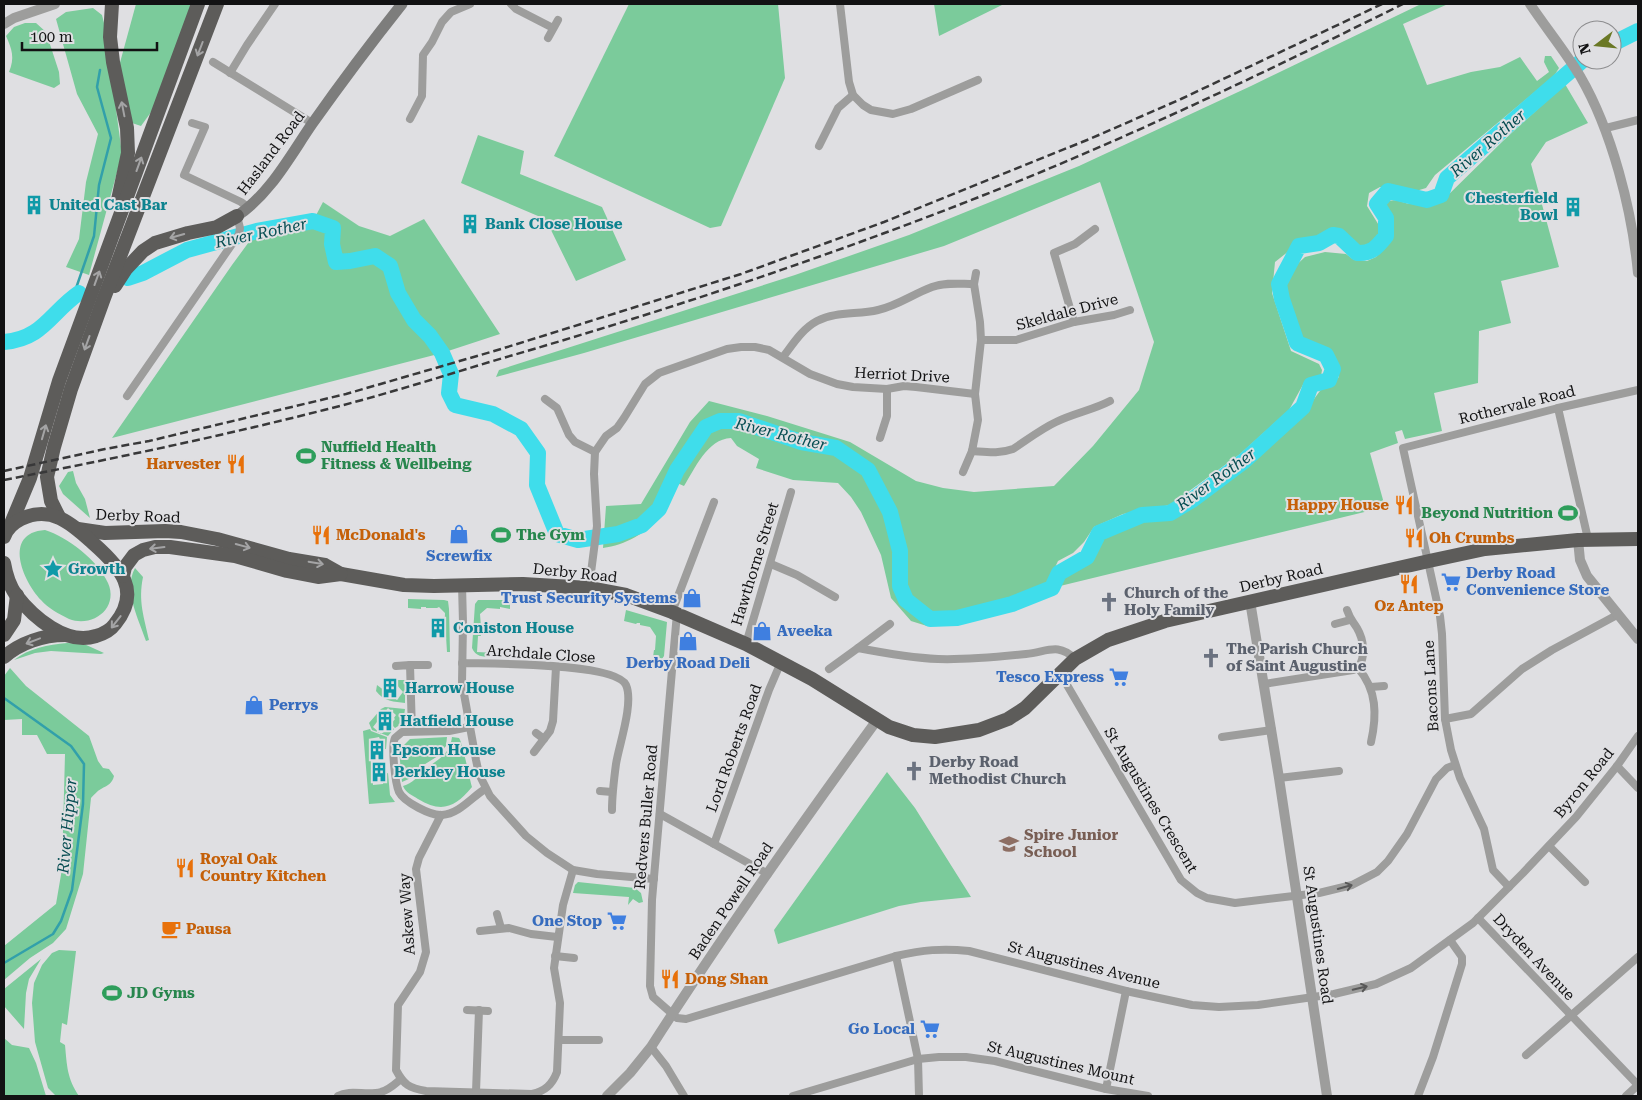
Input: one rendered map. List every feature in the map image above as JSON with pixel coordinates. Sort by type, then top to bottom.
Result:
[{"type":"highway","points":[[6,531],[30,478],[59,381],[198,4]]},
{"type":"highway","points":[[59,517],[51,502],[47,477],[71,389],[217,4]]},
{"type":"highway","points":[[104,259],[128,153],[127,128],[113,62],[110,37],[110,8]]},
{"type":"highway","points":[[104,298],[117,285],[126,269],[143,251],[155,243],[182,234],[238,222]]},
{"type":"highway","points":[[4,563],[6,580],[17,595],[45,623],[66,635],[78,638],[92,638],[103,634],[112,628],[124,611],[127,597],[123,576],[111,559],[69,522],[50,514],[35,514],[19,520],[6,531]]},
{"type":"highway","name":"Derby Road","points":[[78,529],[105,533],[165,531],[196,535],[325,565],[341,574]]},
{"type":"highway","name":"Derby Road","points":[[123,576],[125,567],[134,555],[143,550],[163,547],[235,556],[287,571],[318,577],[341,574],[404,585],[523,584],[589,588],[626,595],[675,613],[746,644],[817,682],[877,720],[902,732],[935,737],[979,730],[1008,719],[1025,708],[1076,659],[1108,640],[1139,628],[1250,601],[1485,549],[1583,539],[1638,539]]},
{"type":"highway","points":[[4,635],[14,620],[17,595]]},
{"type":"highway","points":[[4,657],[37,639],[53,635],[66,635]]},
{"type":"main road","name":"Hasland Road","points":[[238,222],[271,183],[312,123],[402,4]]},
{"type":"street","points":[[4,24],[14,18],[55,4]]},
{"type":"street","points":[[230,74],[275,4]]},
{"type":"street","points":[[410,119],[422,96],[423,55],[442,22],[451,12],[470,4]]},
{"type":"street","points":[[511,4],[516,9],[553,28]]},
{"type":"street","points":[[840,4],[853,95],[871,110],[894,114],[911,109],[957,84],[978,80]]},
{"type":"street","points":[[1530,4],[1580,76],[1606,128],[1636,250],[1638,273]]},
{"type":"street","points":[[548,38],[558,20]]},
{"type":"street","points":[[213,62],[312,123]]},
{"type":"street","points":[[819,146],[838,108],[853,95]]},
{"type":"street","points":[[1606,128],[1638,120]]},
{"type":"street","points":[[192,123],[205,127],[184,175],[241,202],[249,208]]},
{"type":"street","points":[[823,137],[831,141]]},
{"type":"street","name":"Hasland Road","points":[[128,396],[229,250],[239,234],[238,222]]},
{"type":"street","points":[[1074,322],[1054,253],[1075,244],[1095,229]]},
{"type":"street","points":[[963,472],[972,451],[978,420],[975,394],[980,322],[974,284],[976,273]]},
{"type":"street","points":[[783,357],[807,328],[825,317],[882,309],[942,284],[974,284]]},
{"type":"street","name":"Skeldale Drive","points":[[980,340],[1016,340],[1074,322],[1114,315],[1130,310]]},
{"type":"street","name":"Herriot Drive","points":[[595,452],[606,436],[617,428],[645,384],[659,373],[727,349],[756,347],[769,350],[810,374],[837,384],[853,387],[887,389],[904,386],[975,394]]},
{"type":"street","points":[[880,438],[880,425],[888,407],[887,389]]},
{"type":"street","name":"Rothervale Road","points":[[1403,448],[1558,408],[1638,390]]},
{"type":"street","points":[[545,399],[560,406],[570,435],[575,442],[595,452],[594,474],[597,526],[589,588]]},
{"type":"street","points":[[972,451],[996,453],[1013,449],[1055,422],[1068,416],[1100,411],[1110,400]]},
{"type":"street","points":[[1558,408],[1583,539],[1582,568],[1617,615],[1638,639]]},
{"type":"street","name":"Bacons Lane","points":[[1403,448],[1437,598],[1442,634],[1445,719],[1455,765],[1484,829],[1493,870],[1509,887]]},
{"type":"street","name":"Hawthorne Street","points":[[746,644],[791,492]]},
{"type":"street","name":"Redvers Buller Road","points":[[672,1014],[653,997],[650,986],[652,900],[675,613],[714,502]]},
{"type":"street","points":[[771,564],[797,575],[835,597]]},
{"type":"street","points":[[462,585],[462,682],[479,774],[486,789],[496,804],[526,836],[546,854],[573,870],[654,879]]},
{"type":"street","name":"St Augustines Road","points":[[1250,601],[1272,730],[1327,1096]]},
{"type":"street","points":[[1264,684],[1358,668],[1363,656],[1363,647],[1357,628],[1350,620],[1347,610]]},
{"type":"street","points":[[1445,719],[1471,714],[1522,669],[1552,650],[1617,615]]},
{"type":"street","points":[[1335,624],[1350,620]]},
{"type":"street","points":[[829,669],[890,624]]},
{"type":"street","points":[[858,648],[937,659],[1030,654],[1057,648],[1068,652],[1076,659]]},
{"type":"street","name":"Lord Roberts Road","points":[[714,844],[769,690],[781,662]]},
{"type":"street","name":"Archdale Close","points":[[462,663],[556,667],[597,671],[619,678],[626,684],[626,722],[616,762],[612,810]]},
{"type":"street","points":[[396,666],[428,665]]},
{"type":"street","points":[[410,666],[412,731]]},
{"type":"street","points":[[534,752],[550,731],[553,721],[556,667]]},
{"type":"street","points":[[1358,668],[1366,677],[1371,688],[1374,718],[1371,742]]},
{"type":"street","name":"St Augustines Crescent","points":[[1060,673],[1176,871],[1188,887],[1207,898],[1218,901],[1235,903],[1297,896],[1346,887],[1364,879],[1376,872],[1388,861],[1407,834],[1436,779],[1447,768],[1455,765]]},
{"type":"street","points":[[1371,688],[1384,686]]},
{"type":"street","name":"Baden Powell Road","points":[[607,1096],[630,1073],[651,1047],[835,777],[877,720]]},
{"type":"street","points":[[469,726],[449,732],[412,731],[398,735],[393,742],[398,790],[405,798],[430,814],[441,815],[449,814],[458,809],[486,789]]},
{"type":"street","points":[[1222,737],[1272,730]]},
{"type":"street","points":[[536,733],[544,739]]},
{"type":"street","name":"Byron Road","points":[[1478,918],[1576,817],[1617,766],[1638,736]]},
{"type":"street","points":[[1617,766],[1638,788]]},
{"type":"street","points":[[1279,778],[1339,771]]},
{"type":"street","points":[[600,791],[612,792]]},
{"type":"street","points":[[660,814],[768,874]]},
{"type":"street","name":"Askew Way","points":[[401,1079],[396,1070],[398,1005],[420,972],[426,952],[416,869],[419,858],[441,815]]},
{"type":"street","points":[[1549,846],[1585,882]]},
{"type":"street","points":[[338,1096],[344,1093],[380,1092],[401,1079],[411,1088],[426,1092],[532,1094],[547,1088],[554,1082],[557,1072],[560,1003],[554,977],[555,956],[562,905],[573,870]]},
{"type":"street","points":[[497,914],[500,928]]},
{"type":"street","name":"St Augustines Avenue","points":[[672,1014],[678,1018],[686,1019],[697,1017],[896,956],[930,949],[969,951],[1126,991],[1192,1005],[1219,1007],[1258,1005],[1312,997],[1376,984],[1411,968],[1478,918]]},
{"type":"street","name":"Dryden Avenue","points":[[1478,918],[1638,1085]]},
{"type":"street","points":[[480,931],[509,928],[531,934],[557,937]]},
{"type":"street","points":[[1418,1096],[1433,1057],[1462,964],[1462,957],[1450,940]]},
{"type":"street","points":[[555,956],[574,958]]},
{"type":"street","points":[[896,956],[918,1059],[919,1096]]},
{"type":"street","points":[[1571,1016],[1638,957]]},
{"type":"street","points":[[1106,1089],[1126,991]]},
{"type":"street","points":[[468,1010],[488,1011]]},
{"type":"street","points":[[476,1092],[479,1010]]},
{"type":"street","name":"Dryden Avenue","points":[[1526,1055],[1571,1016]]},
{"type":"street","points":[[559,1040],[599,1040]]},
{"type":"street","points":[[651,1047],[666,1066],[684,1096]]},
{"type":"street","name":"St Augustines Mount","points":[[794,1096],[918,1059],[966,1057],[995,1061],[1106,1089],[1148,1096]]},
{"type":"street","points":[[1626,1096],[1638,1085]]},
{"type":"green space","points":[[136,4],[193,4],[154,108],[141,126],[132,123],[118,70]]},
{"type":"green space","points":[[629,4],[778,4],[785,78],[721,226],[710,228],[554,156]]},
{"type":"green space","points":[[934,4],[1004,4],[939,36]]},
{"type":"green space","points":[[1421,4],[1448,4],[1403,24],[1427,85],[1471,72],[1500,67],[1520,57],[1537,81],[1549,72],[1544,62],[1545,56],[1551,56],[1559,68],[1554,76],[1435,175],[1426,188],[1416,191],[1380,187],[1369,193],[1367,206],[1380,227],[1380,235],[1369,244],[1360,246],[1349,240],[1342,231],[1309,242],[1299,243],[1275,262],[1272,293],[1291,351],[1319,364],[1322,370],[1321,376],[1305,381],[1289,410],[1240,454],[1170,505],[1123,514],[1094,527],[1084,542],[1073,553],[1058,561],[1049,580],[1049,585],[1012,599],[958,613],[932,614],[927,626],[911,621],[891,598],[881,555],[861,512],[838,483],[793,480],[756,468],[759,459],[737,446],[731,438],[723,440],[708,449],[684,486],[677,483],[668,505],[649,528],[627,541],[603,548],[606,506],[641,504],[690,422],[709,401],[767,416],[850,442],[916,481],[943,488],[974,492],[1054,486],[1093,446],[1139,390],[1154,342],[1100,182],[944,246],[584,353],[496,377],[499,370],[795,275],[909,235],[1079,166]]},
{"type":"green space","points":[[93,8],[102,15],[105,27],[122,154],[89,275],[66,267],[79,239],[86,182],[98,134],[77,94],[56,19],[66,12]]},
{"type":"green space","points":[[25,23],[36,23],[46,32],[59,72],[60,84],[54,88],[9,72],[12,54],[6,36],[14,27]]},
{"type":"green space","points":[[1565,84],[1588,123],[1546,142],[1531,164],[1559,267],[1501,281],[1511,323],[1479,331],[1478,383],[1434,393],[1442,431],[1405,439],[1402,430],[1395,432],[1398,443],[1370,453],[1385,507],[1060,586],[1063,576],[1090,561],[1101,538],[1143,521],[1169,518],[1176,515],[1244,468],[1306,410],[1325,384],[1331,384],[1339,377],[1329,354],[1301,341],[1285,285],[1291,270],[1305,257],[1325,252],[1346,254],[1354,260],[1367,261],[1376,257],[1391,238],[1390,219],[1384,204],[1391,200],[1415,204],[1440,203],[1504,140]]},
{"type":"green space","points":[[478,135],[524,151],[520,174],[602,207],[626,260],[576,281],[551,230],[538,216],[461,183]]},
{"type":"green space","points":[[323,202],[359,226],[390,236],[424,219],[500,334],[442,353],[112,438],[257,231],[313,221]]},
{"type":"green space","points":[[73,471],[76,483],[85,499],[90,518],[63,494],[59,486],[68,472]]},
{"type":"green space","points":[[45,530],[63,538],[81,550],[103,574],[108,583],[110,600],[102,614],[87,621],[69,619],[50,608],[34,592],[23,570],[20,548],[24,540],[32,533]]},
{"type":"green space","points":[[135,568],[143,577],[141,601],[149,640],[146,641],[131,595],[132,577]]},
{"type":"green space","points":[[408,599],[448,601],[450,652],[447,652],[446,636],[444,636],[445,613],[439,607],[408,608]]},
{"type":"green space","points":[[478,600],[510,600],[510,609],[500,607],[500,609],[487,608],[480,614],[481,627],[479,627],[481,636],[478,636],[477,652],[496,653],[496,657],[485,657],[476,654],[472,648],[475,604]]},
{"type":"green space","points":[[626,610],[667,622],[664,656],[662,659],[653,657],[656,636],[650,627],[640,625],[640,623],[624,621]]},
{"type":"green space","points":[[67,643],[84,644],[104,653],[51,651],[35,653],[14,660],[32,650]]},
{"type":"green space","points":[[10,668],[26,686],[89,736],[98,761],[103,768],[109,769],[114,776],[109,784],[91,798],[83,874],[66,929],[53,943],[30,958],[4,980],[4,946],[56,904],[62,869],[65,754],[47,754],[37,735],[22,735],[22,719],[4,720],[4,676]]},
{"type":"green space","points":[[397,680],[405,680],[405,703],[386,699],[376,691],[377,685],[397,700],[403,692],[396,684]]},
{"type":"green space","points":[[385,707],[405,709],[403,723],[395,728],[391,724],[396,715],[388,708],[373,727],[380,733],[372,730],[369,723],[381,709]]},
{"type":"green space","points":[[391,727],[394,729],[388,736],[382,734]]},
{"type":"green space","points":[[370,729],[387,737],[386,749],[384,749],[379,737],[369,739],[373,785],[383,784],[385,774],[388,773],[390,795],[395,802],[369,804],[363,731]]},
{"type":"green space","points":[[447,737],[446,746],[438,756],[422,766],[411,778],[402,782],[399,750],[410,739]]},
{"type":"green space","points":[[452,737],[459,738],[461,741],[472,787],[454,804],[441,807],[434,806],[411,795],[403,786],[412,781],[446,753],[451,744]]},
{"type":"green space","points":[[887,772],[915,808],[971,897],[899,906],[778,944],[774,930]]},
{"type":"green space","points":[[578,882],[635,888],[641,893],[643,902],[639,903],[633,899],[628,905],[629,897],[573,893]]},
{"type":"green space","points":[[59,950],[76,951],[67,1025],[62,1023],[60,1042],[65,1045],[70,1077],[79,1096],[56,1096],[48,1088],[35,1042],[32,1003],[34,983],[42,965],[52,953]]},
{"type":"green space","points":[[41,959],[29,979],[26,993],[24,1029],[4,1006],[4,989]]},
{"type":"green space","points":[[4,1038],[12,1045],[29,1048],[36,1063],[46,1096],[4,1096]]},
{"type":"waterway","name":"River Rother","points":[[1622,39],[1638,31]]},
{"type":"waterway","points":[[73,297],[94,236],[99,185],[111,138],[97,87],[100,70]]},
{"type":"waterway","name":"River Rother","points":[[128,278],[143,273],[187,250],[257,231],[313,221],[333,228],[332,244],[336,262],[375,256],[390,266],[398,293],[414,320],[430,336],[442,353],[451,374],[449,393],[455,405],[493,414],[521,429],[538,453],[537,485],[557,534],[578,540],[618,534],[642,525],[659,509],[677,470],[706,427],[720,421],[739,421],[801,442],[836,448],[868,470],[890,512],[900,551],[900,586],[906,600],[930,619],[957,618],[1012,604],[1052,588],[1059,573],[1087,557],[1099,533],[1142,515],[1170,513],[1192,500],[1244,461],[1303,407],[1311,385],[1329,380],[1333,369],[1326,355],[1297,343],[1282,299],[1279,284],[1299,246],[1319,243],[1333,235],[1339,236],[1357,253],[1374,249],[1386,236],[1386,218],[1377,204],[1388,191],[1427,200],[1441,195],[1447,178],[1572,70]]},
{"type":"waterway","name":"River Rother","points":[[4,342],[28,336],[46,323],[69,300],[79,293]]},
{"type":"waterway","name":"River Hipper","points":[[4,698],[71,746],[84,764],[83,804],[72,890],[61,921],[53,934],[4,963]]},
{"type":"railway","points":[[4,471],[149,441],[346,394],[501,349],[741,274],[884,222],[1092,138],[1181,99],[1382,4]]},
{"type":"railway","points":[[4,480],[124,456],[346,404],[635,318],[831,253],[1072,159],[1215,95],[1403,4]]},
{"type":"place","name":"United Cast Bar","points":[[34,205]]},
{"type":"place","name":"Chesterfield Bowl","points":[[1573,207]]},
{"type":"place","name":"Bank Close House","points":[[470,224]]},
{"type":"place","name":"Nuffield Health Fitness & Wellbeing","points":[[306,456]]},
{"type":"place","name":"Harvester","points":[[236,464]]},
{"type":"place","name":"Happy House","points":[[1404,505]]},
{"type":"place","name":"Beyond Nutrition","points":[[1568,513]]},
{"type":"place","name":"Screwfix","points":[[459,534]]},
{"type":"place","name":"McDonald's","points":[[321,535]]},
{"type":"place","name":"The Gym","points":[[501,535]]},
{"type":"place","name":"Oh Crumbs","points":[[1414,538]]},
{"type":"place","name":"Growth","points":[[53,569]]},
{"type":"place","name":"Derby Road Convenience Store","points":[[1451,582]]},
{"type":"place","name":"Oz Antep","points":[[1409,584]]},
{"type":"place","name":"Trust Security Systems","points":[[692,598]]},
{"type":"place","name":"Church of the Holy Family","points":[[1109,602]]},
{"type":"place","name":"Coniston House","points":[[438,628]]},
{"type":"place","name":"Aveeka","points":[[762,631]]},
{"type":"place","name":"Derby Road Deli","points":[[688,641]]},
{"type":"place","name":"The Parish Church of Saint Augustine","points":[[1211,658]]},
{"type":"place","name":"Tesco Express","points":[[1119,677]]},
{"type":"place","name":"Harrow House","points":[[390,688]]},
{"type":"place","name":"Perrys","points":[[254,705]]},
{"type":"place","name":"Hatfield House","points":[[385,721]]},
{"type":"place","name":"Epsom House","points":[[377,750]]},
{"type":"place","name":"Derby Road Methodist Church","points":[[914,771]]},
{"type":"place","name":"Berkley House","points":[[379,772]]},
{"type":"place","name":"Spire Junior School","points":[[1009,844]]},
{"type":"place","name":"Royal Oak Country Kitchen","points":[[185,868]]},
{"type":"place","name":"One Stop","points":[[617,921]]},
{"type":"place","name":"Pausa","points":[[171,929]]},
{"type":"place","name":"Dong Shan","points":[[670,979]]},
{"type":"place","name":"JD Gyms","points":[[112,993]]},
{"type":"place","name":"Go Local","points":[[930,1029]]}]
